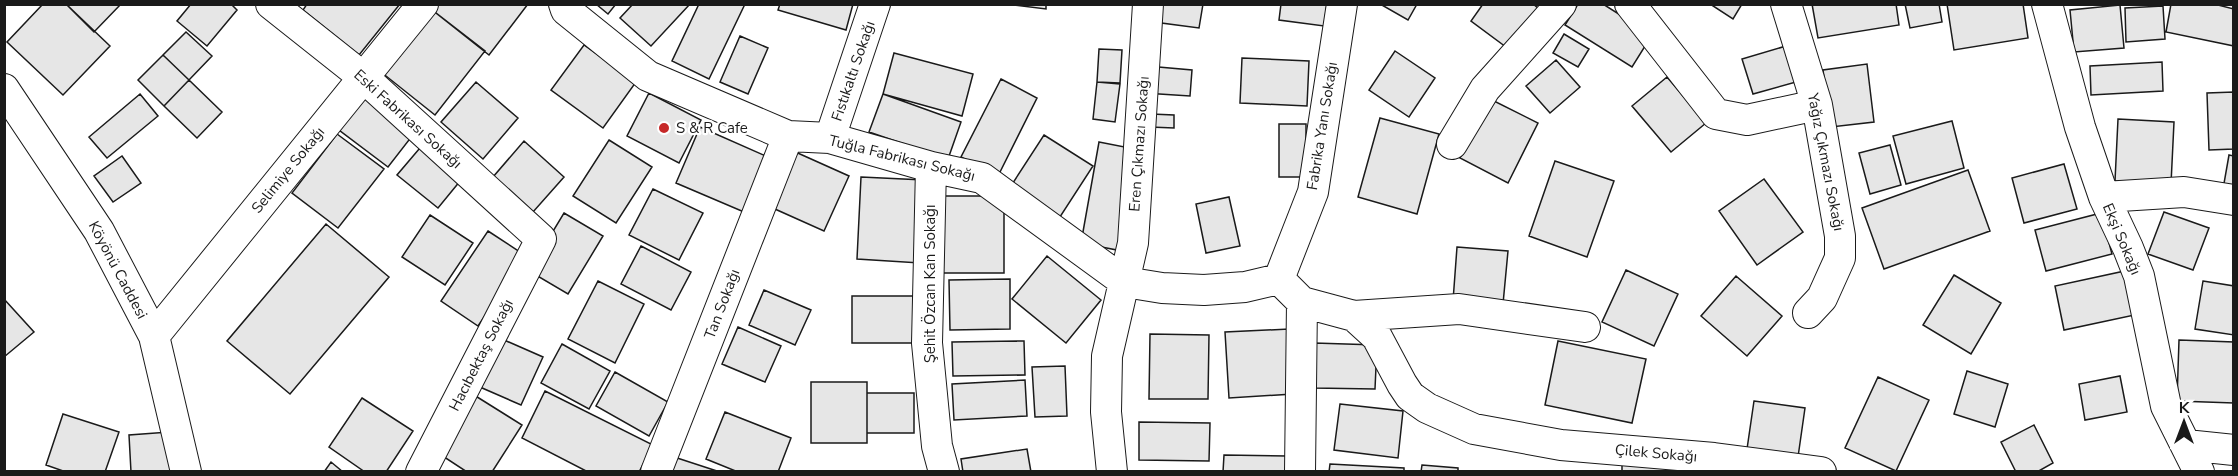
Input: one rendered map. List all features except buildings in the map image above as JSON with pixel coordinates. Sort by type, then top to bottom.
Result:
[{"type":"street","name":"Eski Fabrikası Sokağı","points":[[271,4],[363,77],[541,238]]},
{"type":"street","name":"Selimiye Sokağı","points":[[154,336],[423,4]]},
{"type":"street","name":"Tuğla Fabrikası Sokağı","points":[[564,4],[566,10],[648,76],[788,136],[830,138],[931,167],[982,178],[1125,282],[1162,288],[1204,290],[1245,287],[1279,279]]},
{"type":"street","name":"Fıstıkaltı Sokağı","points":[[830,138],[875,4]]},
{"type":"street","name":"Eren Çıkmazı Sokağı","points":[[1112,471],[1106,412],[1107,357],[1133,243],[1148,4]]},
{"type":"street","name":"Fabrika Yanı Sokağı","points":[[1279,279],[1312,192],[1342,4]]},
{"type":"street","points":[[1452,144],[1485,89],[1561,4]]},
{"type":"street","points":[[1630,4],[1716,114],[1747,120],[1817,105]]},
{"type":"street","name":"Yağız Çıkmazı Sokağı","points":[[1786,4],[1817,105],[1840,236],[1840,258],[1822,298],[1808,313]]},
{"type":"street","name":"Ekşi Sokağı","points":[[2047,4],[2080,127],[2104,197],[2139,276],[2166,406],[2192,458]]},
{"type":"street","name":"Köyönü Caddesi","points":[[4,89],[99,231],[154,336],[186,471]]},
{"type":"street","name":"Tan Sokağı","points":[[656,471],[788,136]]},
{"type":"street","name":"Şehit Özcan Kan Sokağı","points":[[931,167],[927,343],[937,447],[944,471]]},
{"type":"street","points":[[2104,197],[2184,192],[2234,200]]},
{"type":"street","name":"Hacıbektaş Sokağı","points":[[421,471],[541,238]]},
{"type":"street","points":[[1279,279],[1302,302],[1354,316],[1459,309],[1585,327]]},
{"type":"street","points":[[1300,471],[1302,302]]},
{"type":"street","name":"Çilek Sokağı","points":[[1354,316],[1377,337],[1410,396],[1427,408],[1474,429],[1564,458],[1714,458],[1821,471]]},
{"type":"street","points":[[2192,458],[2234,450]]},
{"type":"place","name":"S & R Cafe","points":[[664,128]]}]
